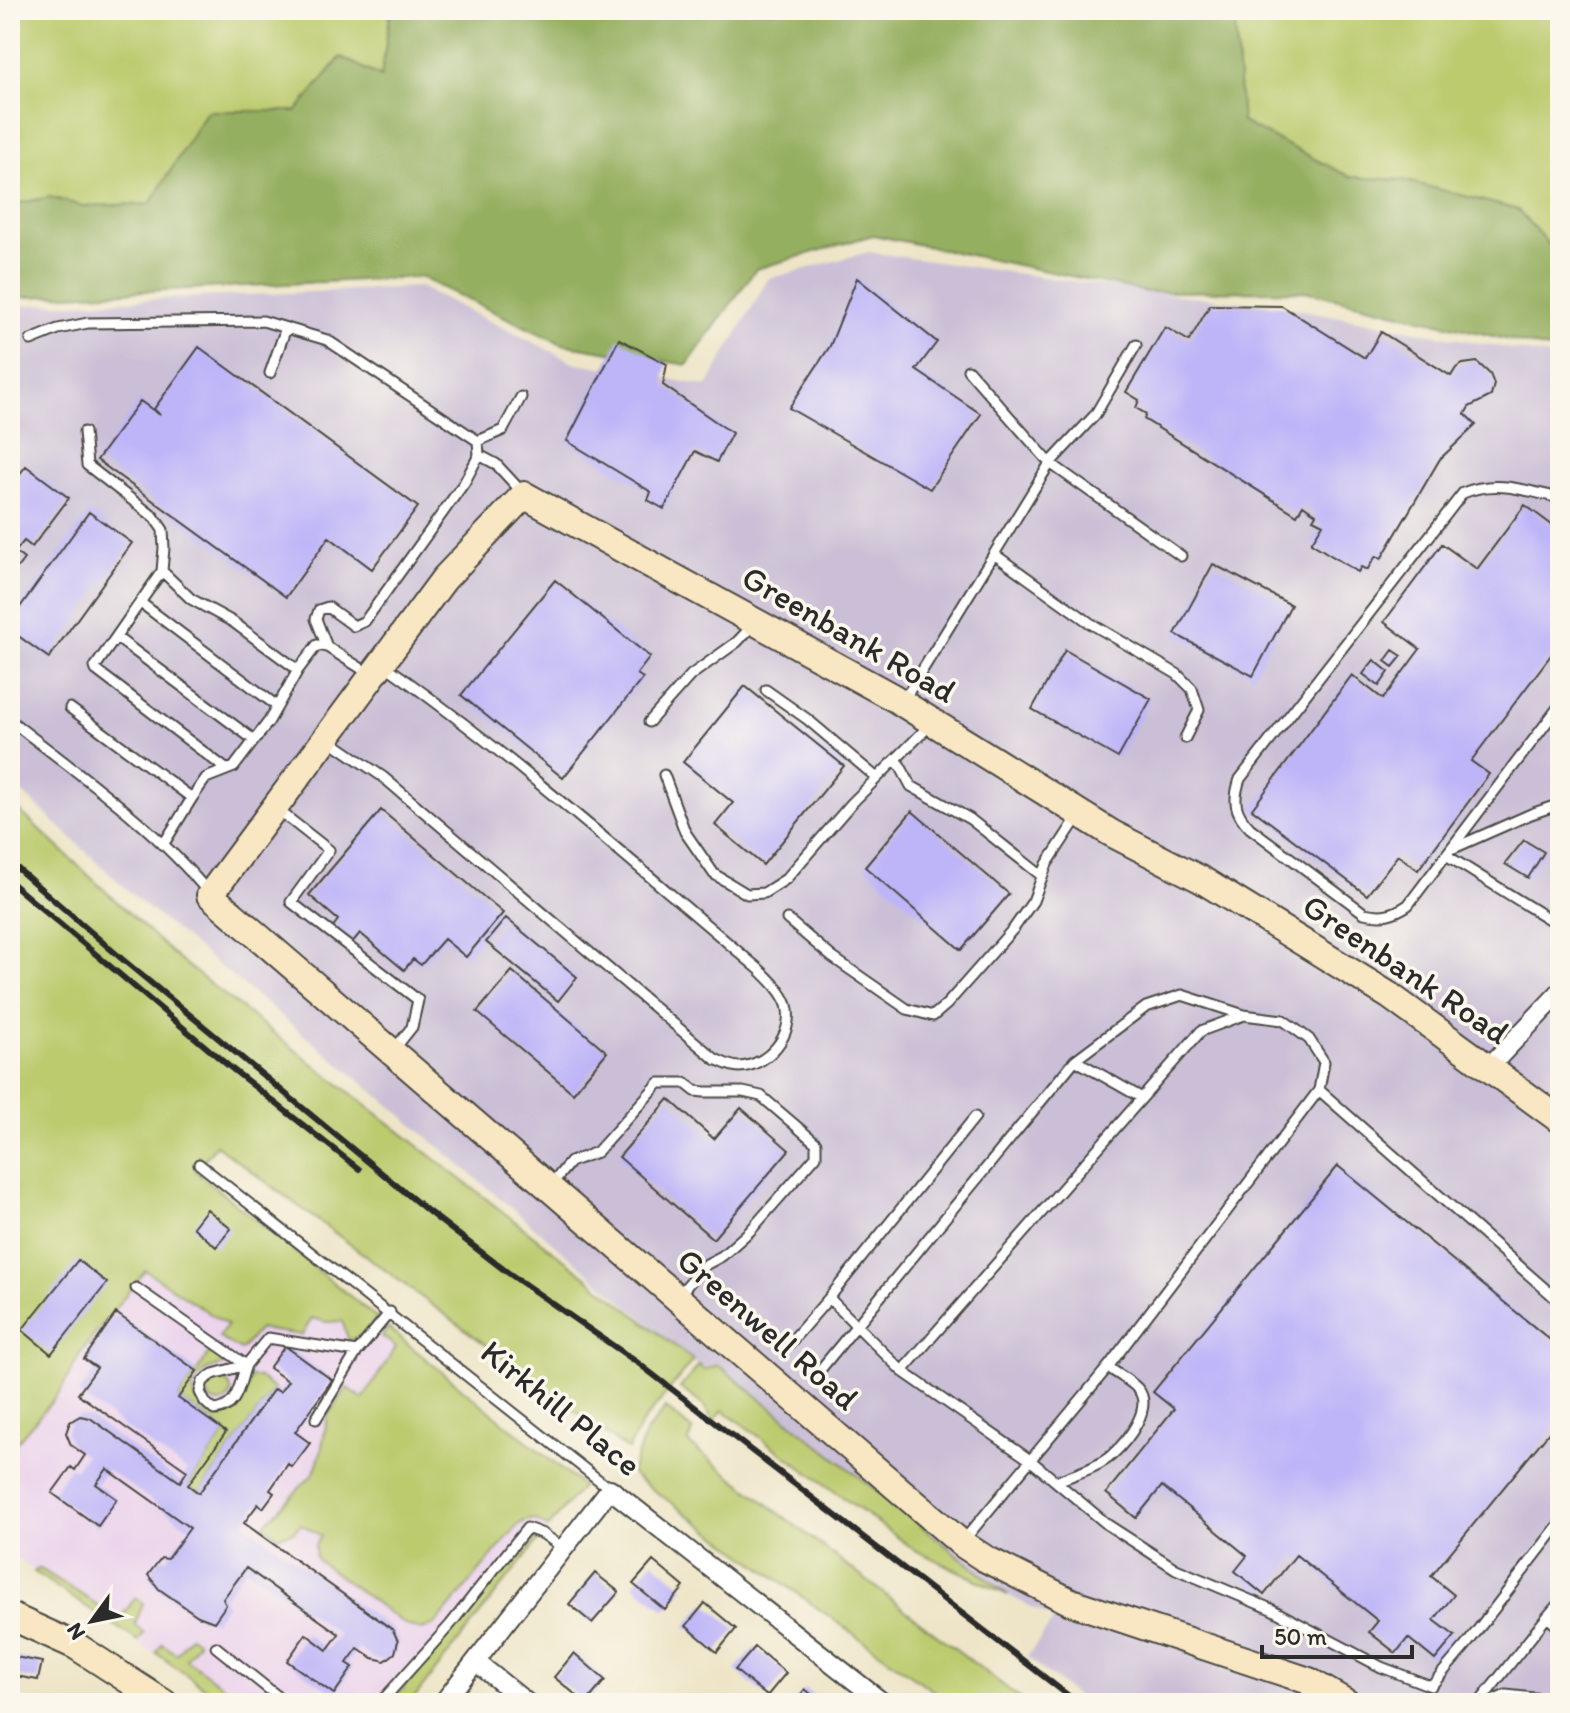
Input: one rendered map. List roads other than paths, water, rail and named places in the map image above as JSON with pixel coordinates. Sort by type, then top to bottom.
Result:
[{"type":"street","name":"Greenbank Road","points":[[524,495],[902,703],[1080,813],[1242,904],[1390,996],[1560,1120]]},
{"type":"street","points":[[210,895],[444,579],[524,495]]},
{"type":"street","name":"Greenwell Road","points":[[210,895],[961,1543],[1071,1602],[1307,1692],[1347,1703]]},
{"type":"street","points":[[1490,1066],[1560,992]]},
{"type":"street","points":[[443,1703],[610,1489]]},
{"type":"street","name":"Kirkhill Place","points":[[610,1489],[883,1703]]},
{"type":"street","points":[[10,1616],[76,1646],[148,1700]]},
{"type":"street","points":[[476,1662],[527,1703]]},
{"type":"lane","points":[[31,340],[58,329],[88,323],[263,321],[327,340],[478,441]]},
{"type":"lane","points":[[270,373],[286,328]]},
{"type":"lane","points":[[902,703],[1050,463],[1095,415],[1136,345]]},
{"type":"lane","points":[[968,370],[1050,463],[1181,556]]},
{"type":"lane","points":[[478,441],[503,430],[521,397]]},
{"type":"lane","points":[[84,432],[87,465],[159,522],[163,537],[162,571],[95,667],[97,672],[226,769]]},
{"type":"lane","points":[[327,647],[316,619],[319,610],[328,607],[354,626],[365,621],[464,483],[479,455],[478,441]]},
{"type":"lane","points":[[479,455],[496,464],[524,495]]},
{"type":"lane","points":[[1560,498],[1497,485],[1463,493],[1240,779],[1235,793],[1235,809],[1250,828],[1364,913],[1379,916],[1395,913],[1408,905],[1560,705]]},
{"type":"lane","points":[[994,554],[1090,623],[1177,674],[1192,689],[1199,710],[1185,738]]},
{"type":"lane","points":[[162,571],[191,599],[233,622],[298,670]]},
{"type":"lane","points":[[141,603],[277,706]]},
{"type":"lane","points":[[649,722],[691,675],[737,642],[756,622]]},
{"type":"lane","points":[[116,637],[254,740]]},
{"type":"lane","points":[[163,845],[206,778],[234,767],[317,645],[327,647],[377,670],[462,722],[760,970],[776,986],[787,1005],[785,1032],[775,1049],[751,1065],[735,1067],[715,1059],[383,777],[326,739]]},
{"type":"lane","points":[[766,690],[807,719],[877,778]]},
{"type":"lane","points":[[70,708],[192,798]]},
{"type":"lane","points":[[10,720],[120,807],[189,869],[210,895]]},
{"type":"lane","points":[[664,775],[685,832],[714,874],[747,894],[764,893],[786,879],[877,778],[933,722]]},
{"type":"lane","points":[[897,760],[911,786],[970,819],[1042,876]]},
{"type":"lane","points":[[1448,852],[1560,804]]},
{"type":"lane","points":[[275,808],[329,850],[291,902],[418,1000],[412,1027],[392,1052]]},
{"type":"lane","points":[[787,919],[832,957],[907,1009],[933,1016],[1014,928],[1033,901],[1042,876],[1080,813]]},
{"type":"lane","points":[[1448,852],[1560,926]]},
{"type":"lane","points":[[820,1370],[1075,1060],[1146,1007],[1182,995],[1244,1015],[1283,1020],[1309,1039],[1324,1062],[1319,1090],[1108,1367],[961,1543]]},
{"type":"lane","points":[[902,1371],[1201,1031],[1244,1015]]},
{"type":"lane","points":[[1075,1060],[1142,1098]]},
{"type":"lane","points":[[549,1187],[570,1162],[597,1152],[659,1083],[685,1083],[695,1091],[743,1092],[761,1096],[791,1119],[816,1143],[816,1156],[750,1231],[722,1256],[705,1265],[676,1297]]},
{"type":"lane","points":[[1319,1090],[1560,1302]]},
{"type":"lane","points":[[789,1344],[975,1117]]},
{"type":"lane","name":"Kirkhill Place","points":[[199,1164],[610,1489]]},
{"type":"lane","points":[[136,1288],[246,1365]]},
{"type":"lane","points":[[829,1298],[902,1371],[1030,1460],[1108,1525],[1176,1569],[1271,1609],[1381,1667],[1431,1686],[1560,1523]]},
{"type":"lane","points":[[316,1419],[357,1352],[390,1312]]},
{"type":"lane","points":[[246,1365],[213,1374],[203,1381],[200,1392],[205,1402],[214,1410],[224,1409],[234,1402],[246,1365],[268,1338],[357,1352]]},
{"type":"lane","points":[[1057,1481],[1113,1455],[1140,1417],[1143,1403],[1139,1390],[1108,1367]]},
{"type":"lane","points":[[380,1703],[450,1625],[527,1528],[543,1534],[565,1549]]},
{"type":"lane","points":[[1479,1703],[1560,1602]]},
{"type":"lane","points":[[1547,1617],[1560,1628]]},
{"type":"lane","points":[[216,1647],[286,1703]]},
{"type":"lane","points":[[1488,1703],[1506,1695],[1554,1700],[1557,1703]]},
{"type":"railway","points":[[10,862],[122,959],[429,1212],[507,1272],[638,1363],[1078,1703]]},
{"type":"railway","points":[[10,882],[231,1068],[359,1169]]}]
